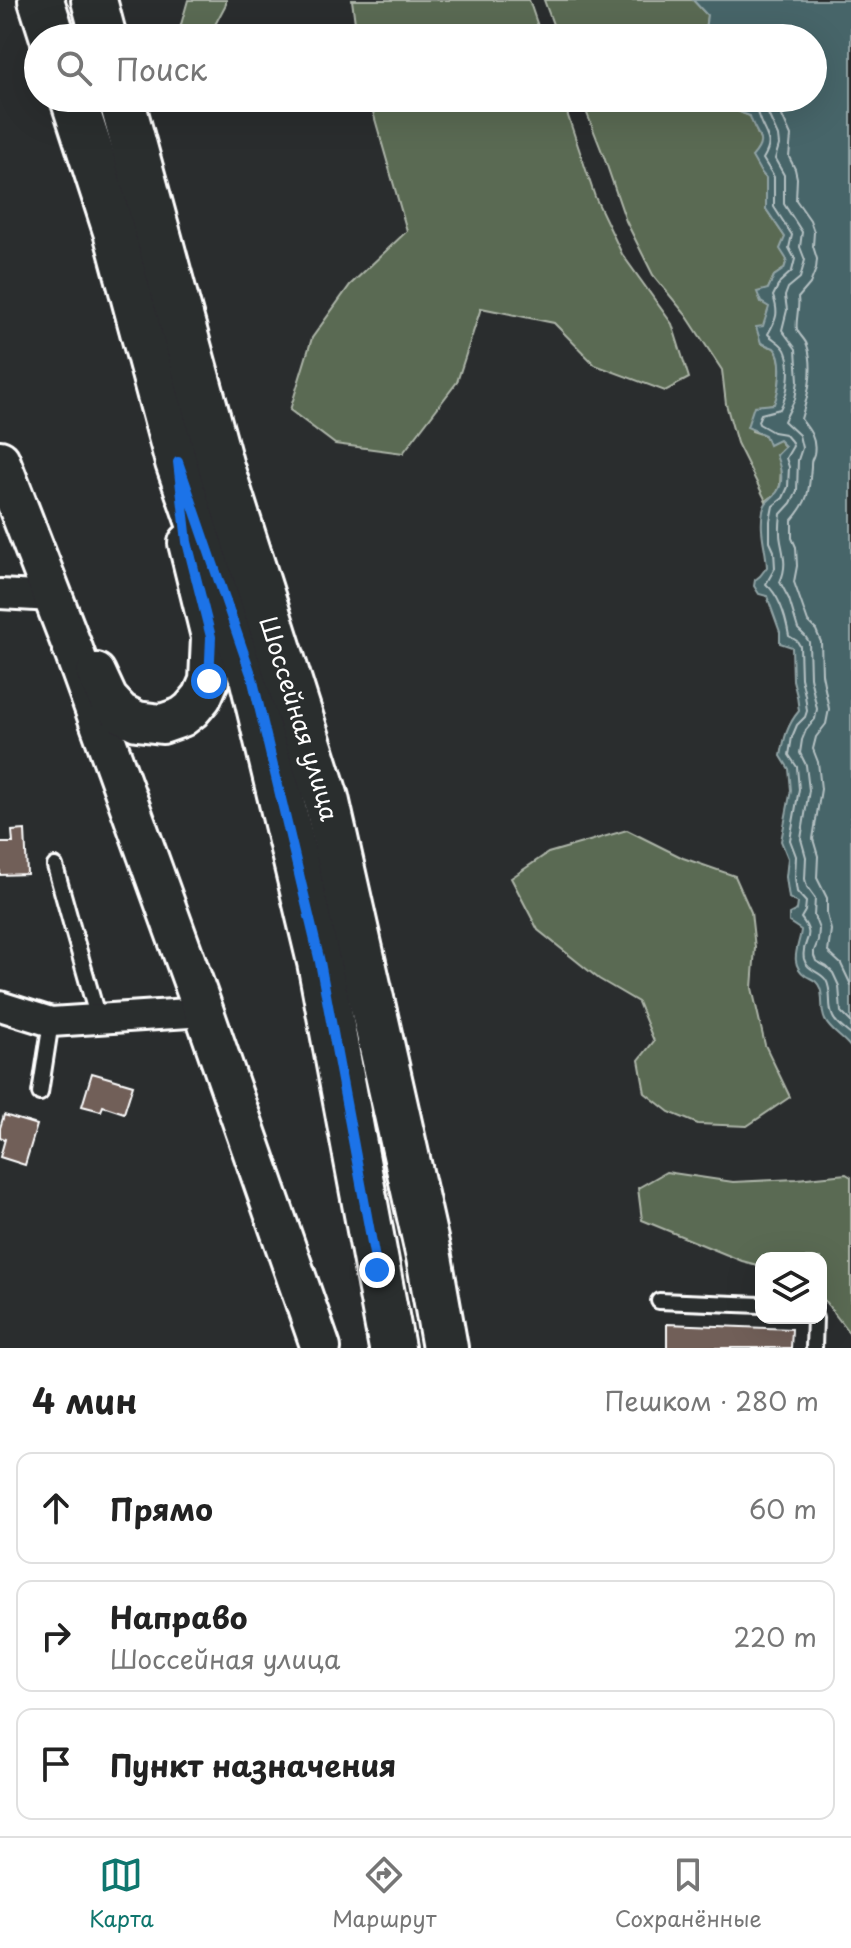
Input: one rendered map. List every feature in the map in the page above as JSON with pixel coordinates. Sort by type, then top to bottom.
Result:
[{"type":"main road","points":[[41,0],[49,24]]},
{"type":"main road","points":[[94,0],[100,24]]},
{"type":"main road","name":"Шоссейная улица","points":[[78,112],[116,231],[178,462],[252,677],[320,962],[392,1348]]},
{"type":"main road","name":"Шоссейная улица","points":[[125,112],[221,467],[326,798],[422,1226],[445,1348]]},
{"type":"main road","points":[[0,460],[73,649],[321,1348]]},
{"type":"main road","points":[[73,649],[90,660],[108,699],[121,713],[137,721],[162,724],[182,717],[202,697],[209,681],[211,637],[187,542],[178,462]]},
{"type":"street","points":[[0,594],[53,597]]},
{"type":"street","points":[[0,1006],[51,1022],[204,1012]]},
{"type":"lane","points":[[55,866],[98,1019]]},
{"type":"lane","points":[[40,1093],[51,1022]]},
{"type":"lane","points":[[659,1301],[755,1305]]},
{"type":"lane","points":[[814,1348],[815,1324]]},
{"type":"green space","points":[[188,0],[226,0],[215,24],[181,24]]},
{"type":"green space","points":[[352,0],[529,0],[537,24],[355,24]]},
{"type":"green space","points":[[544,0],[693,0],[707,15],[706,24],[553,24]]},
{"type":"green space","points":[[373,112],[567,112],[595,197],[622,254],[672,324],[689,378],[665,391],[595,365],[554,323],[481,308],[457,382],[403,453],[335,444],[290,410],[312,338],[350,285],[407,231]]},
{"type":"green space","points":[[586,112],[740,112],[750,116],[761,142],[760,171],[766,178],[766,209],[785,237],[787,260],[784,269],[774,276],[768,289],[770,307],[761,343],[774,348],[779,359],[777,398],[775,404],[754,407],[752,431],[779,440],[785,447],[780,485],[777,493],[766,501],[737,443],[726,404],[722,370],[686,315],[653,275],[626,221]]},
{"type":"green space","points":[[627,830],[683,858],[735,876],[751,912],[755,948],[752,988],[765,1045],[790,1097],[747,1126],[698,1124],[669,1112],[645,1093],[639,1060],[654,1041],[638,1002],[599,979],[538,930],[511,878],[548,853]]},
{"type":"green space","points":[[666,1172],[733,1182],[846,1174],[851,1177],[851,1348],[850,1334],[827,1304],[827,1252],[755,1252],[755,1264],[742,1261],[642,1220],[638,1188]]},
{"type":"water","points":[[693,0],[851,0],[851,1048],[825,1020],[818,983],[800,971],[797,965],[801,930],[789,922],[789,914],[797,910],[798,903],[789,898],[786,877],[788,858],[781,841],[791,790],[789,769],[781,756],[787,732],[799,711],[793,680],[792,647],[780,643],[780,632],[767,596],[759,594],[754,586],[755,580],[767,567],[762,532],[763,511],[781,483],[776,455],[785,446],[779,440],[769,445],[765,435],[747,427],[754,406],[774,404],[778,391],[780,375],[777,353],[774,348],[761,343],[756,327],[763,326],[769,307],[761,302],[757,292],[768,289],[774,276],[784,269],[787,260],[780,249],[785,237],[766,209],[766,178],[752,157],[760,145],[759,137],[750,116],[740,112],[827,112],[827,24],[706,24],[707,15]]},
{"type":"building","points":[[25,830],[27,874],[0,875],[0,843],[13,843],[12,831]]},
{"type":"building","points":[[92,1073],[133,1085],[124,1113],[103,1106],[101,1111],[82,1106]]},
{"type":"building","points":[[4,1115],[37,1125],[25,1165],[0,1157],[5,1139],[0,1137]]},
{"type":"building","points":[[667,1324],[792,1329],[791,1348],[667,1348]]},
{"type":"route","points":[[209,681],[211,637],[187,542],[178,462],[252,677],[320,962],[377,1270]]}]
